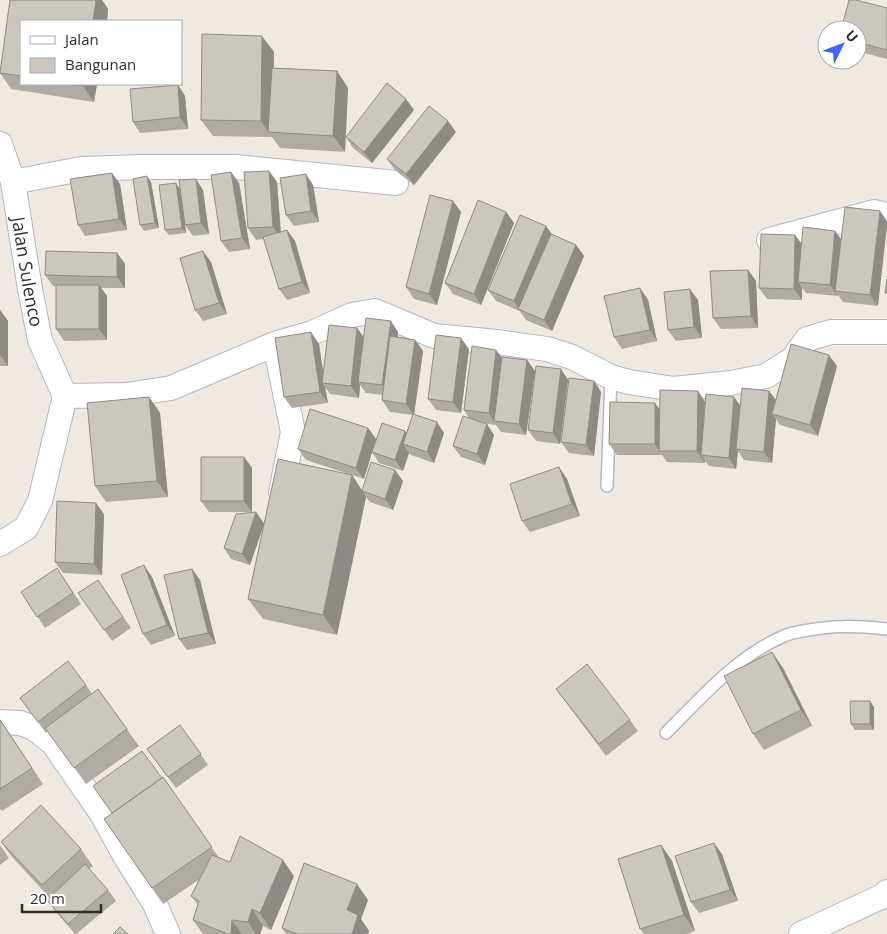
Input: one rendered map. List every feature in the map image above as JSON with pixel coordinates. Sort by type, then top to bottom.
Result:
[{"type":"street","name":"Jalan Sulenco","points":[[0,144],[13,182],[40,340],[65,396]]},
{"type":"street","points":[[13,182],[81,169],[141,166],[236,166],[396,183]]},
{"type":"street","points":[[769,240],[874,212],[887,215]]},
{"type":"street","points":[[0,544],[26,528],[40,501],[65,396],[127,395],[171,388],[275,344],[312,333],[352,315],[375,311],[434,336],[547,349],[572,357],[611,378],[674,389],[731,383],[766,376],[793,359],[807,340],[831,332],[887,332]]},
{"type":"street","points":[[275,344],[293,432],[285,476],[275,513]]},
{"type":"street","points":[[0,722],[20,723],[34,728],[53,743],[102,814],[155,904],[168,934]]},
{"type":"street","points":[[801,934],[883,896],[887,892]]},
{"type":"lane","points":[[606,486],[611,378]]},
{"type":"lane","points":[[666,733],[719,680],[748,657],[785,635],[826,626],[850,625],[887,629]]},
{"type":"building","points":[[10,0],[96,0],[93,20],[20,20],[20,76],[0,73]]},
{"type":"building","points":[[849,0],[887,8],[887,50],[867,45],[867,20],[844,20]]},
{"type":"building","points":[[202,34],[262,36],[261,121],[201,120]]},
{"type":"building","points":[[272,68],[337,71],[333,136],[268,132]]},
{"type":"building","points":[[387,83],[406,99],[364,152],[346,137]]},
{"type":"building","points":[[178,85],[180,117],[133,122],[130,89]]},
{"type":"building","points":[[429,106],[448,121],[406,174],[387,159]]},
{"type":"building","points":[[269,171],[273,227],[248,228],[244,172]]},
{"type":"building","points":[[231,172],[242,238],[221,241],[211,175]]},
{"type":"building","points":[[112,173],[119,219],[78,225],[70,179]]},
{"type":"building","points":[[306,174],[311,211],[286,215],[280,178]]},
{"type":"building","points":[[147,176],[155,223],[140,225],[133,179]]},
{"type":"building","points":[[196,179],[201,223],[185,225],[179,180]]},
{"type":"building","points":[[176,183],[182,228],[165,230],[159,185]]},
{"type":"building","points":[[430,195],[453,201],[429,294],[406,287]]},
{"type":"building","points":[[478,200],[506,212],[474,294],[445,283]]},
{"type":"building","points":[[845,207],[880,211],[870,295],[835,291]]},
{"type":"building","points":[[520,215],[546,226],[514,301],[488,290]]},
{"type":"building","points":[[803,227],[835,231],[830,285],[798,282]]},
{"type":"building","points":[[287,230],[302,282],[279,289],[263,237]]},
{"type":"building","points":[[551,234],[576,245],[544,320],[518,309]]},
{"type":"building","points":[[761,234],[795,235],[794,289],[759,288]]},
{"type":"building","points":[[46,251],[117,253],[117,277],[45,275]]},
{"type":"building","points":[[203,251],[219,303],[195,310],[180,258]]},
{"type":"building","points":[[748,270],[751,316],[713,318],[710,271]]},
{"type":"building","points":[[56,285],[99,285],[99,329],[56,329]]},
{"type":"building","points":[[640,288],[650,330],[614,337],[604,296]]},
{"type":"building","points":[[690,289],[694,327],[668,330],[664,292]]},
{"type":"building","points":[[366,318],[391,321],[382,385],[358,382]]},
{"type":"building","points":[[329,325],[357,328],[351,386],[322,383]]},
{"type":"building","points":[[311,332],[320,392],[284,397],[275,338]]},
{"type":"building","points":[[436,335],[461,338],[453,402],[428,399]]},
{"type":"building","points":[[390,336],[415,340],[406,404],[382,400]]},
{"type":"building","points":[[791,344],[829,355],[810,425],[772,414]]},
{"type":"building","points":[[472,346],[496,350],[489,413],[464,410]]},
{"type":"building","points":[[502,357],[527,360],[519,424],[494,421]]},
{"type":"building","points":[[536,366],[561,369],[553,433],[528,430]]},
{"type":"building","points":[[569,378],[594,381],[586,445],[561,442]]},
{"type":"building","points":[[742,388],[769,391],[764,452],[736,449]]},
{"type":"building","points":[[660,390],[698,391],[697,451],[659,451]]},
{"type":"building","points":[[706,394],[734,397],[729,458],[701,455]]},
{"type":"building","points":[[149,397],[157,481],[95,486],[87,403]]},
{"type":"building","points":[[610,402],[655,403],[655,444],[609,444]]},
{"type":"building","points":[[310,409],[368,428],[356,468],[298,449]]},
{"type":"building","points":[[413,414],[437,422],[427,452],[403,444]]},
{"type":"building","points":[[463,416],[487,424],[477,454],[453,446]]},
{"type":"building","points":[[382,423],[405,431],[395,460],[372,452]]},
{"type":"building","points":[[201,457],[244,457],[244,501],[201,501]]},
{"type":"building","points":[[278,459],[352,475],[323,615],[248,599]]},
{"type":"building","points":[[371,462],[395,470],[385,499],[362,491]]},
{"type":"building","points":[[559,467],[572,504],[522,521],[510,484]]},
{"type":"building","points":[[57,501],[96,503],[94,564],[55,562]]},
{"type":"building","points":[[256,512],[242,554],[224,548],[236,514]]},
{"type":"building","points":[[144,565],[167,625],[143,634],[121,575]]},
{"type":"building","points":[[57,568],[73,593],[37,617],[21,592]]},
{"type":"building","points":[[192,569],[208,633],[179,639],[164,575]]},
{"type":"building","points":[[98,580],[123,617],[104,630],[78,593]]},
{"type":"building","points":[[772,652],[801,710],[753,734],[724,676]]},
{"type":"building","points":[[68,661],[86,685],[38,722],[20,698]]},
{"type":"building","points":[[587,664],[630,720],[599,744],[556,689]]},
{"type":"building","points":[[98,689],[127,729],[74,768],[45,728]]},
{"type":"building","points":[[850,701],[870,701],[870,724],[851,724]]},
{"type":"building","points":[[0,720],[32,768],[0,789]]},
{"type":"building","points":[[180,725],[201,754],[168,777],[147,749]]},
{"type":"building","points":[[142,751],[162,778],[112,813],[93,786]]},
{"type":"building","points":[[163,777],[212,847],[152,888],[104,819]]},
{"type":"building","points":[[41,805],[81,849],[42,885],[1,842]]},
{"type":"building","points":[[240,836],[283,860],[260,913],[252,909],[248,922],[232,920],[231,934],[228,934],[193,920],[199,901],[191,896],[212,855],[230,862]]},
{"type":"building","points":[[714,843],[730,890],[691,902],[675,856]]},
{"type":"building","points":[[661,845],[684,915],[640,929],[618,859]]},
{"type":"building","points":[[304,863],[357,884],[347,910],[358,915],[352,934],[297,934],[282,928]]},
{"type":"building","points":[[85,864],[108,890],[68,924],[47,900]]},
{"type":"building","points":[[120,927],[128,934],[113,934]]}]
